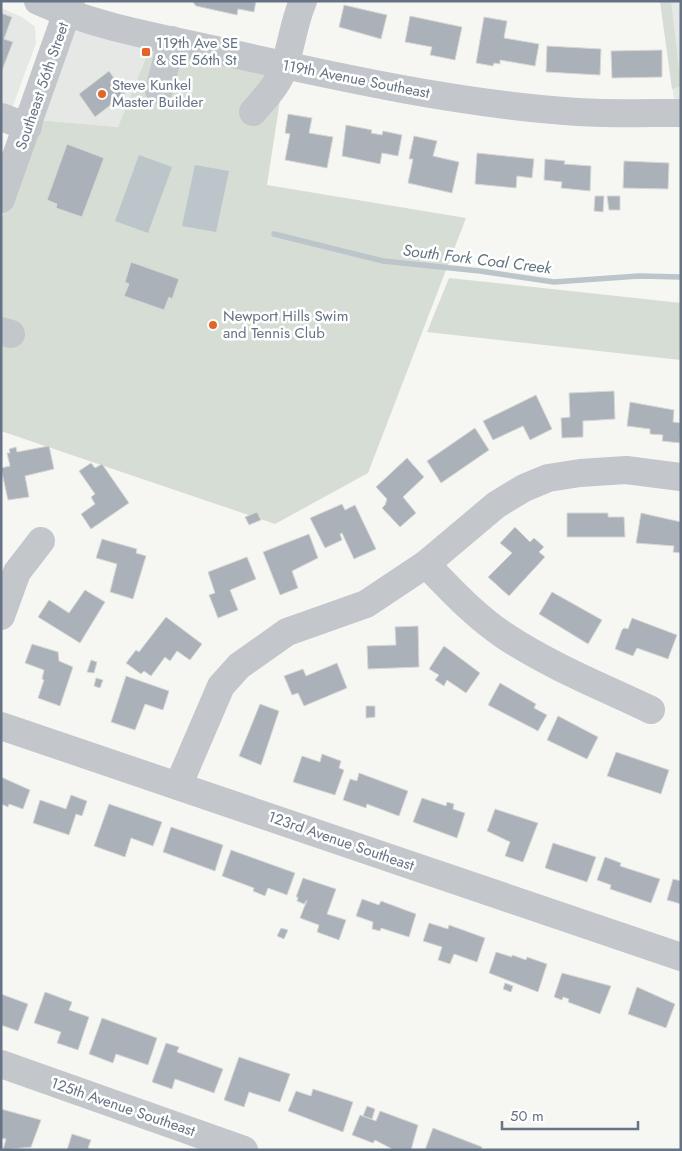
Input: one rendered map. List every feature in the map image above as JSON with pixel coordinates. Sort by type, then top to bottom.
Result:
[{"type":"street","name":"119th Avenue Southeast","points":[[38,1],[69,8],[134,33],[285,65],[469,100],[580,112],[681,113]]},
{"type":"street","points":[[253,112],[275,87],[285,65],[294,20],[303,1]]},
{"type":"street","name":"Southeast 56th Street","points":[[1,199],[69,8]]},
{"type":"street","points":[[160,90],[172,40]]},
{"type":"street","points":[[1,117],[28,127]]},
{"type":"street","points":[[178,786],[221,686],[239,666],[287,632],[366,604],[426,564],[496,505],[524,488],[548,478],[580,472],[626,470],[681,477]]},
{"type":"street","points":[[1,616],[17,572],[41,541]]},
{"type":"street","points":[[426,564],[472,610],[505,636],[538,656],[651,710]]},
{"type":"street","name":"123rd Avenue Southeast","points":[[1,726],[681,957]]},
{"type":"street","name":"125th Avenue Southeast","points":[[1,1064],[180,1139],[244,1150]]},
{"type":"shaded area","points":[[660,1],[681,1],[681,113],[676,113]]},
{"type":"shaded area","points":[[660,1],[671,1],[681,86],[672,89]]},
{"type":"shaded area","points":[[1,8],[22,17],[35,27],[36,43],[1,138]]},
{"type":"shaded area","points":[[67,29],[151,45],[118,127],[37,120]]},
{"type":"shaded area","name":"Newport Hills Swim and Tennis Club","points":[[151,45],[284,74],[267,185],[466,218],[368,473],[275,524],[1,431],[1,220],[37,120],[118,127]]},
{"type":"shaded area","points":[[139,155],[172,167],[148,233],[115,221]]},
{"type":"shaded area","points":[[195,165],[229,171],[216,232],[182,226]]},
{"type":"shaded area","points":[[449,278],[681,303],[681,360],[427,332]]},
{"type":"building","points":[[192,1],[256,1],[254,12],[238,9],[237,15],[196,6]]},
{"type":"building","points":[[344,5],[387,15],[381,39],[339,27]]},
{"type":"building","points":[[1,13],[12,17],[4,39],[13,42],[1,73]]},
{"type":"building","points":[[410,16],[462,27],[455,60],[430,55],[432,47],[405,42]]},
{"type":"building","points":[[484,17],[507,21],[504,38],[539,44],[535,66],[500,60],[500,64],[494,63],[493,66],[476,63]]},
{"type":"building","points":[[547,46],[601,49],[600,75],[546,72]]},
{"type":"building","points":[[662,50],[662,77],[612,78],[611,51]]},
{"type":"building","name":"Steve Kunkel Master Builder","points":[[109,71],[125,94],[95,117],[79,94]]},
{"type":"building","points":[[288,114],[312,118],[309,133],[333,137],[327,168],[285,160],[290,134],[285,133]]},
{"type":"building","points":[[346,125],[372,130],[371,133],[382,135],[383,131],[402,135],[398,156],[382,153],[380,164],[342,156]]},
{"type":"building","points":[[414,136],[437,141],[433,156],[459,162],[452,193],[408,183],[413,159],[409,159]]},
{"type":"building","points":[[67,144],[104,158],[82,217],[56,208],[57,204],[47,200]]},
{"type":"building","points":[[477,153],[534,159],[532,178],[517,176],[516,188],[475,184]]},
{"type":"building","points":[[545,159],[565,161],[564,164],[591,166],[590,191],[561,188],[562,182],[544,180]]},
{"type":"building","points":[[624,161],[669,163],[668,189],[623,188]]},
{"type":"building","points":[[595,196],[604,196],[603,212],[594,211]]},
{"type":"building","points":[[607,196],[620,196],[620,210],[609,210]]},
{"type":"building","points":[[131,262],[179,279],[172,299],[169,297],[164,310],[124,296],[129,284],[125,282]]},
{"type":"building","points":[[614,391],[615,419],[583,421],[583,437],[562,438],[561,418],[570,417],[569,393]]},
{"type":"building","points":[[536,395],[552,429],[530,440],[523,426],[493,440],[483,421]]},
{"type":"building","points":[[630,402],[674,410],[673,422],[681,423],[680,443],[662,441],[663,435],[650,434],[650,429],[627,426]]},
{"type":"building","points":[[475,428],[489,450],[441,483],[427,461]]},
{"type":"building","points":[[49,446],[54,469],[25,476],[29,497],[8,500],[1,468],[10,466],[7,453],[10,453],[9,449],[16,447],[17,452]]},
{"type":"building","points":[[407,458],[424,477],[403,497],[416,513],[400,527],[382,508],[387,499],[376,487]]},
{"type":"building","points":[[91,463],[95,468],[102,464],[129,503],[91,529],[81,514],[95,504],[91,497],[95,494],[79,471]]},
{"type":"building","points":[[342,504],[345,510],[355,505],[376,549],[354,559],[342,533],[340,534],[342,540],[325,548],[310,518]]},
{"type":"building","points":[[257,512],[261,520],[249,525],[245,517]]},
{"type":"building","points":[[567,513],[608,513],[608,517],[624,517],[625,537],[567,537]]},
{"type":"building","points":[[641,513],[681,522],[681,553],[673,552],[674,546],[636,543]]},
{"type":"building","points":[[515,527],[530,542],[534,538],[544,547],[539,552],[545,557],[509,596],[488,577],[512,553],[500,543]]},
{"type":"building","points":[[309,534],[318,558],[292,571],[298,588],[280,595],[263,552]]},
{"type":"building","points":[[102,539],[137,549],[136,553],[146,556],[133,599],[110,592],[117,564],[96,558]]},
{"type":"building","points":[[247,557],[256,579],[230,590],[238,610],[218,618],[209,595],[215,593],[208,572]]},
{"type":"building","points":[[85,590],[105,602],[80,643],[38,617],[49,600],[69,613]]},
{"type":"building","points":[[552,592],[602,620],[588,644],[539,614]]},
{"type":"building","points":[[166,617],[202,644],[190,660],[177,651],[170,661],[165,657],[151,676],[144,671],[141,674],[126,663],[136,650],[139,652]]},
{"type":"building","points":[[632,618],[677,635],[668,659],[637,648],[633,656],[615,649],[622,630],[624,628],[628,629]]},
{"type":"building","points":[[418,626],[419,667],[368,669],[367,646],[396,645],[395,627]]},
{"type":"building","points":[[32,644],[58,652],[59,661],[73,667],[60,706],[38,698],[44,680],[42,679],[44,670],[25,663]]},
{"type":"building","points":[[444,646],[480,673],[466,693],[447,680],[444,686],[435,680],[439,675],[429,669]]},
{"type":"building","points":[[91,660],[97,662],[94,673],[87,672]]},
{"type":"building","points":[[337,663],[347,688],[304,706],[298,693],[292,695],[284,676],[303,669],[306,676]]},
{"type":"building","points":[[126,676],[169,691],[163,710],[145,704],[135,730],[111,722]]},
{"type":"building","points":[[96,678],[103,680],[100,688],[94,686]]},
{"type":"building","points":[[500,683],[536,704],[534,708],[547,715],[538,731],[488,705]]},
{"type":"building","points":[[260,704],[279,711],[261,765],[239,756]]},
{"type":"building","points":[[366,706],[375,706],[375,717],[366,718]]},
{"type":"building","points":[[558,716],[598,737],[587,759],[547,740]]},
{"type":"building","points":[[616,752],[669,770],[661,794],[607,776]]},
{"type":"building","points":[[322,754],[341,761],[339,768],[344,770],[335,795],[293,782],[302,756],[320,762]]},
{"type":"building","points":[[359,773],[408,791],[399,816],[367,804],[366,808],[343,800],[350,779],[357,781]]},
{"type":"building","points":[[1,777],[30,790],[23,809],[9,804],[8,807],[1,804]]},
{"type":"building","points":[[71,795],[87,801],[82,816],[76,814],[69,835],[33,823],[40,800],[66,809]]},
{"type":"building","points":[[422,798],[446,806],[447,802],[454,804],[453,809],[465,813],[457,838],[413,822]]},
{"type":"building","points":[[109,804],[162,822],[153,846],[131,838],[125,857],[94,846]]},
{"type":"building","points":[[495,809],[538,823],[523,862],[505,856],[510,842],[487,831]]},
{"type":"building","points":[[171,827],[223,845],[215,871],[163,852]]},
{"type":"building","points":[[553,843],[596,857],[587,882],[545,868]]},
{"type":"building","points":[[231,850],[295,873],[287,895],[268,888],[265,896],[253,891],[254,888],[222,876]]},
{"type":"building","points":[[605,857],[621,863],[620,866],[660,879],[651,903],[610,889],[611,885],[597,880]]},
{"type":"building","points":[[303,878],[336,889],[327,914],[346,920],[339,940],[317,932],[319,925],[300,918],[307,900],[304,904],[297,901],[298,897],[296,897]]},
{"type":"building","points":[[673,879],[681,881],[681,904],[667,900]]},
{"type":"building","points":[[362,899],[379,905],[381,901],[416,914],[409,937],[381,928],[380,931],[372,929],[373,922],[356,916]]},
{"type":"building","points":[[429,923],[448,929],[449,925],[485,938],[477,962],[454,954],[450,964],[438,960],[442,947],[423,941]]},
{"type":"building","points":[[281,928],[288,930],[284,939],[277,936]]},
{"type":"building","points":[[496,952],[526,960],[527,957],[547,964],[538,992],[489,973]]},
{"type":"building","points":[[562,973],[611,986],[600,1014],[568,1002],[569,999],[563,997],[562,1000],[554,997]]},
{"type":"building","points":[[505,983],[513,986],[511,992],[503,989]]},
{"type":"building","points":[[637,987],[675,1004],[666,1028],[628,1014]]},
{"type":"building","points":[[45,992],[72,1002],[69,1010],[89,1017],[78,1050],[57,1043],[61,1032],[34,1023]]},
{"type":"building","points":[[1,994],[28,1004],[18,1031],[1,1025]]},
{"type":"building","points":[[102,1018],[157,1038],[148,1065],[116,1054],[113,1063],[89,1054]]},
{"type":"building","points":[[166,1043],[179,1047],[177,1052],[223,1069],[214,1093],[175,1079],[172,1089],[152,1082]]},
{"type":"building","points":[[239,1057],[290,1074],[280,1102],[249,1092],[244,1107],[224,1100]]},
{"type":"building","points":[[313,1089],[353,1102],[343,1132],[288,1111],[296,1091],[311,1096]]},
{"type":"building","points":[[367,1106],[375,1109],[372,1119],[363,1116]]},
{"type":"building","points":[[1,1109],[41,1120],[31,1147],[3,1150],[6,1139],[1,1138]]},
{"type":"building","points":[[380,1111],[418,1125],[411,1150],[394,1150],[375,1140],[373,1143],[352,1135],[360,1115],[376,1121]]},
{"type":"building","points":[[433,1128],[482,1147],[481,1150],[425,1150]]},
{"type":"building","points":[[72,1134],[91,1140],[88,1148],[93,1150],[67,1150]]},
{"type":"waterway","name":"South Fork Coal Creek","points":[[274,234],[383,261],[480,271],[554,282],[639,276],[681,277]]},
{"type":"place","name":"119th Ave SE & SE 56th St","points":[[146,52]]},
{"type":"place","name":"Steve Kunkel Master Builder","points":[[102,94]]},
{"type":"place","name":"Newport Hills Swim and Tennis Club","points":[[213,325]]}]
